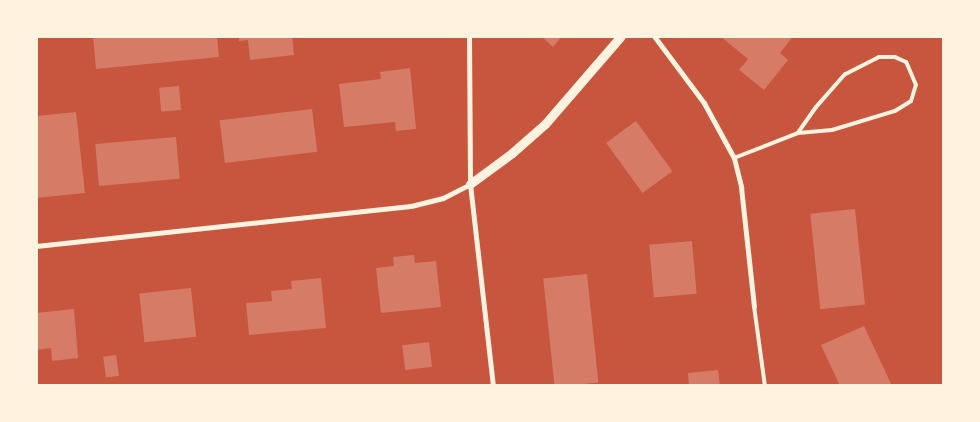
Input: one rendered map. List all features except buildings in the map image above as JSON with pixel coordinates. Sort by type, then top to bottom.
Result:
[{"type":"street","points":[[469,36],[470,184],[492,386]]},
{"type":"street","points":[[36,246],[411,206],[443,198],[470,184],[512,153],[545,124],[621,36]]},
{"type":"street","points":[[654,36],[704,103],[734,158],[741,187],[754,306]]},
{"type":"lane","points":[[734,158],[798,133],[832,130],[895,111],[911,101],[916,85],[906,62],[895,57],[880,57],[845,74],[816,107],[798,133]]},
{"type":"lane","points":[[754,306],[765,386]]}]
